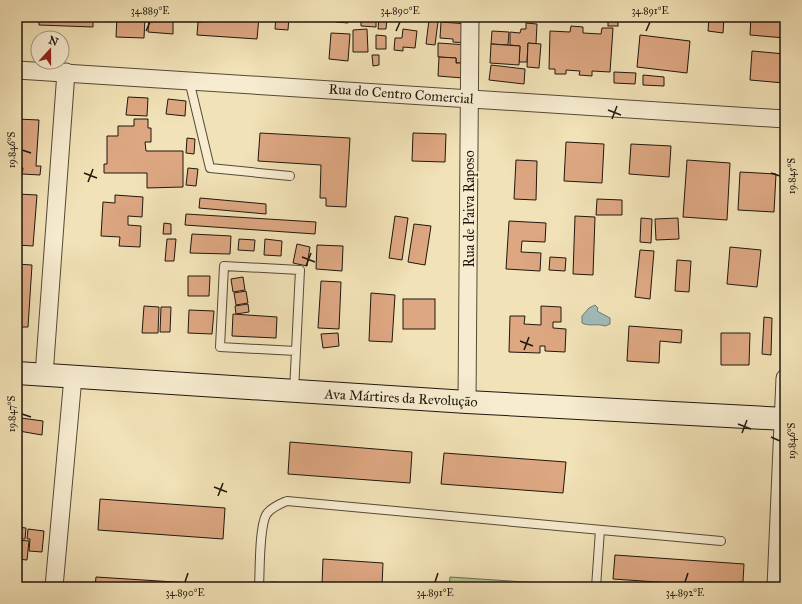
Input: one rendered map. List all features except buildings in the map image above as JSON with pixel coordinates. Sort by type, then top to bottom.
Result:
[{"type":"street","name":"Rua de Paiva Raposo","points":[[467,402],[470,17]]},
{"type":"street","name":"Rua do Centro Comercial","points":[[17,70],[785,119]]},
{"type":"street","points":[[44,375],[66,72]]},
{"type":"street","name":"Ava Mártires da Revolução","points":[[17,373],[467,402],[784,418]]},
{"type":"street","points":[[54,587],[73,377]]},
{"type":"street","points":[[776,587],[785,378]]},
{"type":"lane","points":[[189,80],[210,168],[290,176]]},
{"type":"lane","points":[[294,391],[296,351],[300,270],[224,266],[220,347],[296,351]]},
{"type":"lane","points":[[259,587],[262,531],[266,514],[274,507],[287,501],[721,541]]},
{"type":"lane","points":[[596,587],[600,530]]},
{"type":"green space","points":[[450,577],[540,583],[540,587],[449,587]]},
{"type":"water","points":[[595,305],[598,308],[597,311],[610,318],[610,324],[605,326],[588,325],[582,323],[582,316],[589,308]]}]
